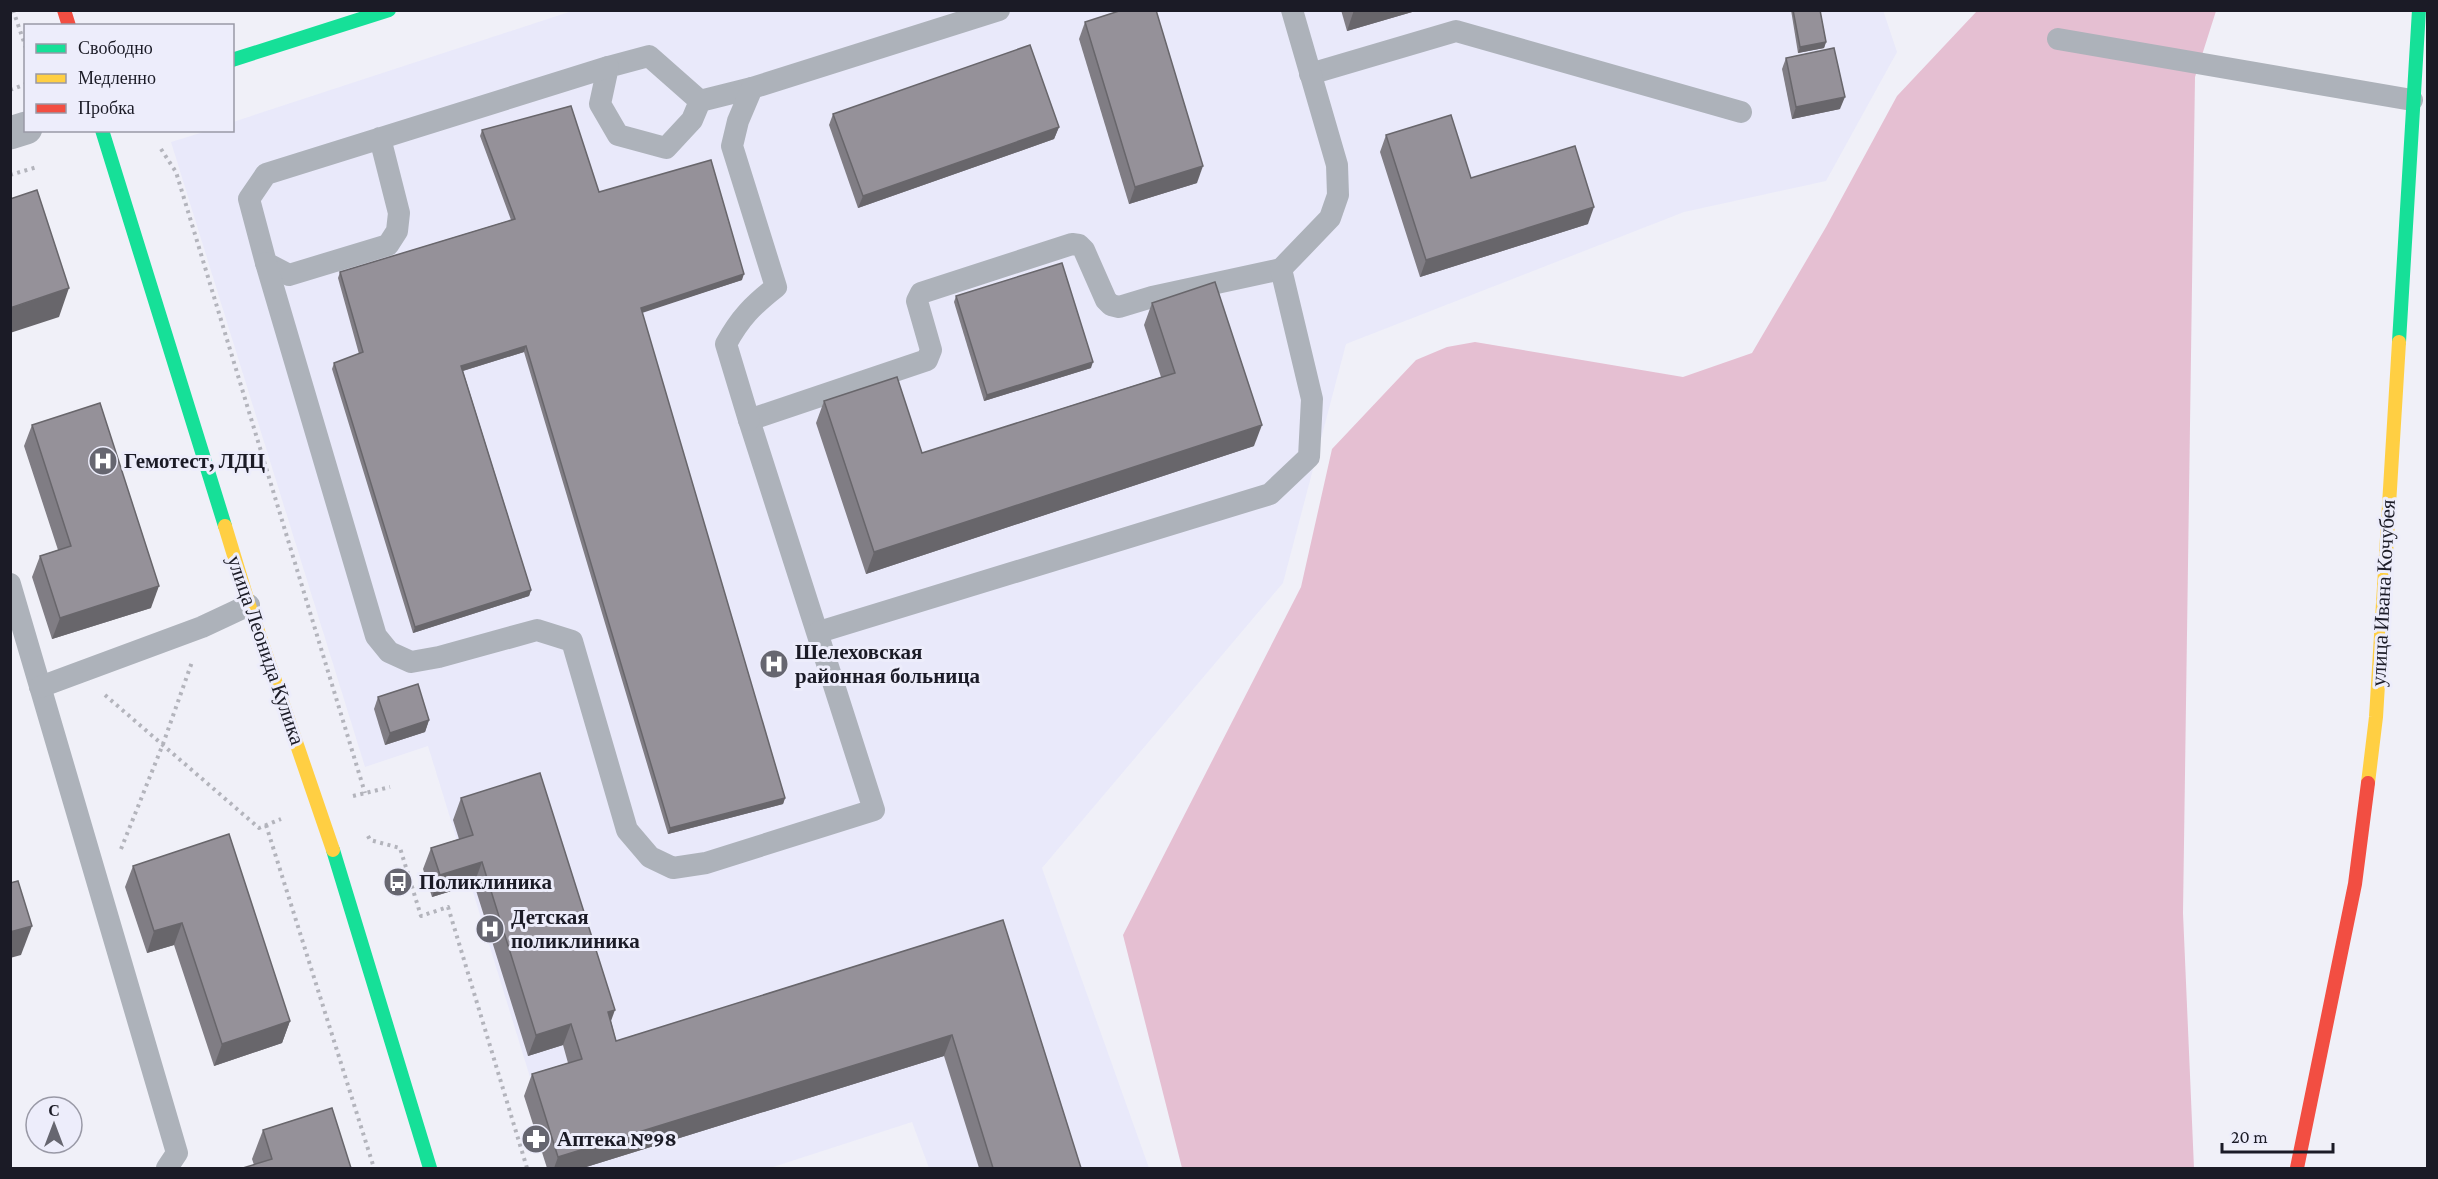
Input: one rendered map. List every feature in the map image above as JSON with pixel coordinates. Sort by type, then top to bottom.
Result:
[{"type":"street","points":[[234,59],[389,10]]},
{"type":"street","name":"улица Ивана Кочубея","points":[[2297,1168],[2355,884],[2376,717],[2419,10]]},
{"type":"street","name":"улица Леонида Кулика","points":[[103,132],[249,605],[320,806],[430,1168]]},
{"type":"lane","points":[[700,101],[752,88],[999,10]]},
{"type":"lane","points":[[749,420],[927,360],[931,350],[917,301],[921,293],[1072,244],[1079,245],[1084,250],[1106,300],[1111,305],[1119,307],[1152,297],[1281,269],[1330,218],[1338,195],[1337,165],[1292,10]]},
{"type":"lane","points":[[1310,74],[1455,31],[1742,112]]},
{"type":"lane","points":[[2058,39],[2412,100]]},
{"type":"lane","points":[[700,101],[649,56],[266,174],[249,199],[376,636],[389,652],[411,662],[439,657],[537,630],[572,641],[627,830],[650,857],[673,868],[706,863],[874,810],[726,344],[739,320],[776,287],[732,146],[738,121],[752,88]]},
{"type":"lane","points":[[608,67],[600,104],[618,135],[666,148],[692,120],[700,101]]},
{"type":"lane","points":[[266,263],[289,275],[388,245],[397,231],[399,213],[380,138]]},
{"type":"lane","points":[[819,632],[1270,494],[1309,458],[1312,399],[1281,269]]},
{"type":"lane","points":[[10,584],[177,1153],[167,1168]]},
{"type":"lane","points":[[40,687],[202,627],[249,605]]},
{"type":"path","points":[[13,10],[24,42]]},
{"type":"path","points":[[161,149],[176,172],[365,793]]},
{"type":"path","points":[[10,175],[37,166]]},
{"type":"path","points":[[120,852],[163,744],[202,627]]},
{"type":"path","points":[[80,672],[259,828],[281,819]]},
{"type":"path","points":[[344,798],[390,787]]},
{"type":"path","points":[[354,796],[358,807]]},
{"type":"path","points":[[266,825],[374,1168]]},
{"type":"path","points":[[366,829],[370,840],[400,848],[421,916],[448,907],[527,1168]]},
{"type":"shaded area","name":"Шелеховская районная больница","points":[[575,10],[1883,10],[1897,52],[1826,181],[1684,212],[1346,344],[1283,583],[1042,868],[1149,1168],[929,1168],[912,1122],[770,1168],[558,1168],[428,746],[365,767],[171,142],[204,132],[234,132],[234,122]]},
{"type":"shaded area","points":[[1977,11],[2216,11],[2195,77],[2183,913],[2194,1168],[1182,1168],[1123,935],[1301,587],[1332,449],[1416,360],[1447,347],[1475,342],[1683,377],[1752,353],[1826,227],[1897,96]]},
{"type":"building","points":[[1122,10],[1156,10],[1203,166],[1135,187],[1085,22]]},
{"type":"building","points":[[1793,10],[1820,10],[1826,42],[1800,47]]},
{"type":"building","points":[[1030,45],[1059,127],[863,196],[833,114]]},
{"type":"building","points":[[1834,48],[1845,97],[1796,107],[1786,58]]},
{"type":"building","points":[[571,106],[599,192],[711,160],[744,274],[641,308],[785,798],[670,828],[526,346],[461,366],[531,590],[415,627],[334,363],[363,352],[340,272],[515,219],[482,130]]},
{"type":"building","points":[[1451,115],[1471,178],[1575,146],[1594,207],[1426,260],[1386,135]]},
{"type":"building","points":[[37,190],[69,288],[10,308],[10,199]]},
{"type":"building","points":[[1062,263],[1093,362],[987,395],[956,296]]},
{"type":"building","points":[[1215,282],[1262,425],[874,552],[824,401],[897,377],[922,453],[1175,373],[1152,303]]},
{"type":"building","points":[[100,403],[159,586],[60,618],[40,556],[71,546],[32,425]]},
{"type":"building","points":[[418,684],[429,720],[390,733],[378,697]]},
{"type":"building","points":[[540,773],[615,1010],[608,1012],[616,1041],[1003,920],[1081,1168],[993,1168],[952,1035],[558,1157],[532,1074],[582,1059],[571,1024],[536,1035],[482,862],[440,875],[431,848],[473,835],[461,798]]},
{"type":"building","points":[[229,834],[290,1021],[222,1044],[182,923],[154,931],[133,866]]},
{"type":"building","points":[[18,881],[32,926],[10,932],[10,883]]},
{"type":"building","points":[[332,1108],[351,1168],[243,1168],[272,1159],[263,1130]]},
{"type":"traffic: fast","points":[[234,59],[389,10]]},
{"type":"traffic: fast","points":[[2399,342],[2419,10]]},
{"type":"traffic: fast","points":[[103,132],[225,526]]},
{"type":"traffic: fast","points":[[333,850],[430,1168]]},
{"type":"traffic: slow","points":[[2368,783],[2376,717],[2399,342]]},
{"type":"traffic: slow","points":[[225,526],[249,605],[333,850]]},
{"type":"traffic: jam","points":[[64,10],[68,24]]},
{"type":"traffic: jam","points":[[2297,1168],[2355,884],[2368,783]]},
{"type":"place","name":"Гемотест, ЛДЦ","points":[[103,461]]},
{"type":"place","name":"Шелеховская районная больница","points":[[774,664]]},
{"type":"place","name":"Поликлиника","points":[[398,882]]},
{"type":"place","name":"Детская поликлиника","points":[[490,929]]},
{"type":"place","name":"Аптека №98","points":[[536,1139]]}]
